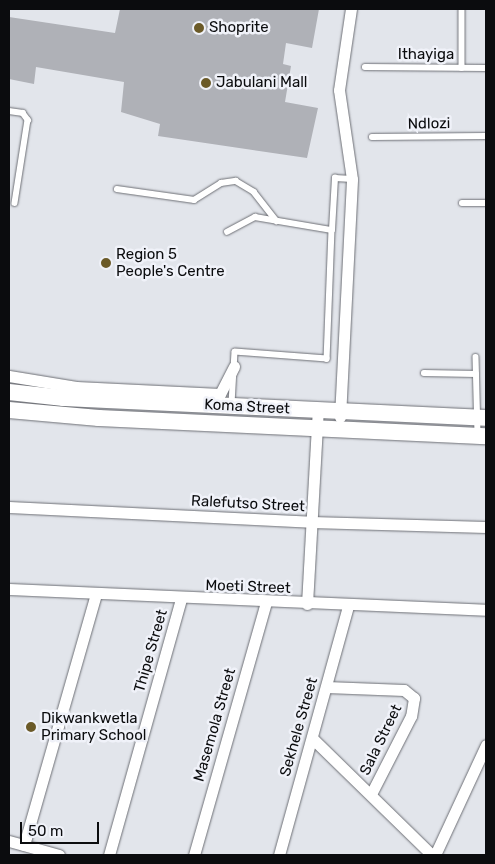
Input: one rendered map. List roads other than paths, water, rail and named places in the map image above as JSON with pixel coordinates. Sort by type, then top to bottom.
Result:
[{"type":"main road","name":"Koma Street","points":[[9,392],[232,406],[482,418]]},
{"type":"main road","name":"Koma Street","points":[[9,410],[232,424],[482,436]]},
{"type":"street","points":[[340,429],[352,179],[339,90],[351,9]]},
{"type":"street","points":[[9,376],[76,387],[220,394],[234,366]]},
{"type":"street","points":[[307,604],[315,428],[318,410]]},
{"type":"street","name":"Ralefutso Street","points":[[9,507],[311,522],[486,527]]},
{"type":"street","name":"Moeti Street","points":[[9,590],[266,603],[486,610]]},
{"type":"street","points":[[24,846],[96,594]]},
{"type":"street","name":"Thipe Street","points":[[109,855],[181,599]]},
{"type":"street","name":"Masemola Street","points":[[194,855],[266,603]]},
{"type":"street","name":"Sekhele Street","points":[[279,855],[348,606]]},
{"type":"street","name":"Sala Street","points":[[326,687],[404,690],[414,698],[411,716],[371,794]]},
{"type":"street","points":[[312,738],[433,855],[486,745]]},
{"type":"street","points":[[9,841],[59,855]]},
{"type":"lane","points":[[462,9],[462,68]]},
{"type":"lane","name":"Ithayiga","points":[[365,67],[486,68]]},
{"type":"lane","points":[[9,111],[23,113],[28,120],[15,203]]},
{"type":"lane","name":"Ndlozi","points":[[372,137],[486,136]]},
{"type":"lane","points":[[232,424],[234,352],[327,360],[335,178],[352,179]]},
{"type":"lane","points":[[117,189],[194,200],[222,183],[236,181],[254,192],[277,221]]},
{"type":"lane","points":[[462,202],[486,203]]},
{"type":"lane","points":[[227,232],[255,217],[332,230]]},
{"type":"lane","points":[[476,357],[482,436]]},
{"type":"lane","points":[[424,372],[476,374]]},
{"type":"place","name":"Shoprite","points":[[199,28]]},
{"type":"place","name":"Jabulani Mall","points":[[206,83]]},
{"type":"place","name":"Region 5 People's Centre","points":[[106,263]]},
{"type":"place","name":"Dikwankwetla Primary School","points":[[31,727]]}]
